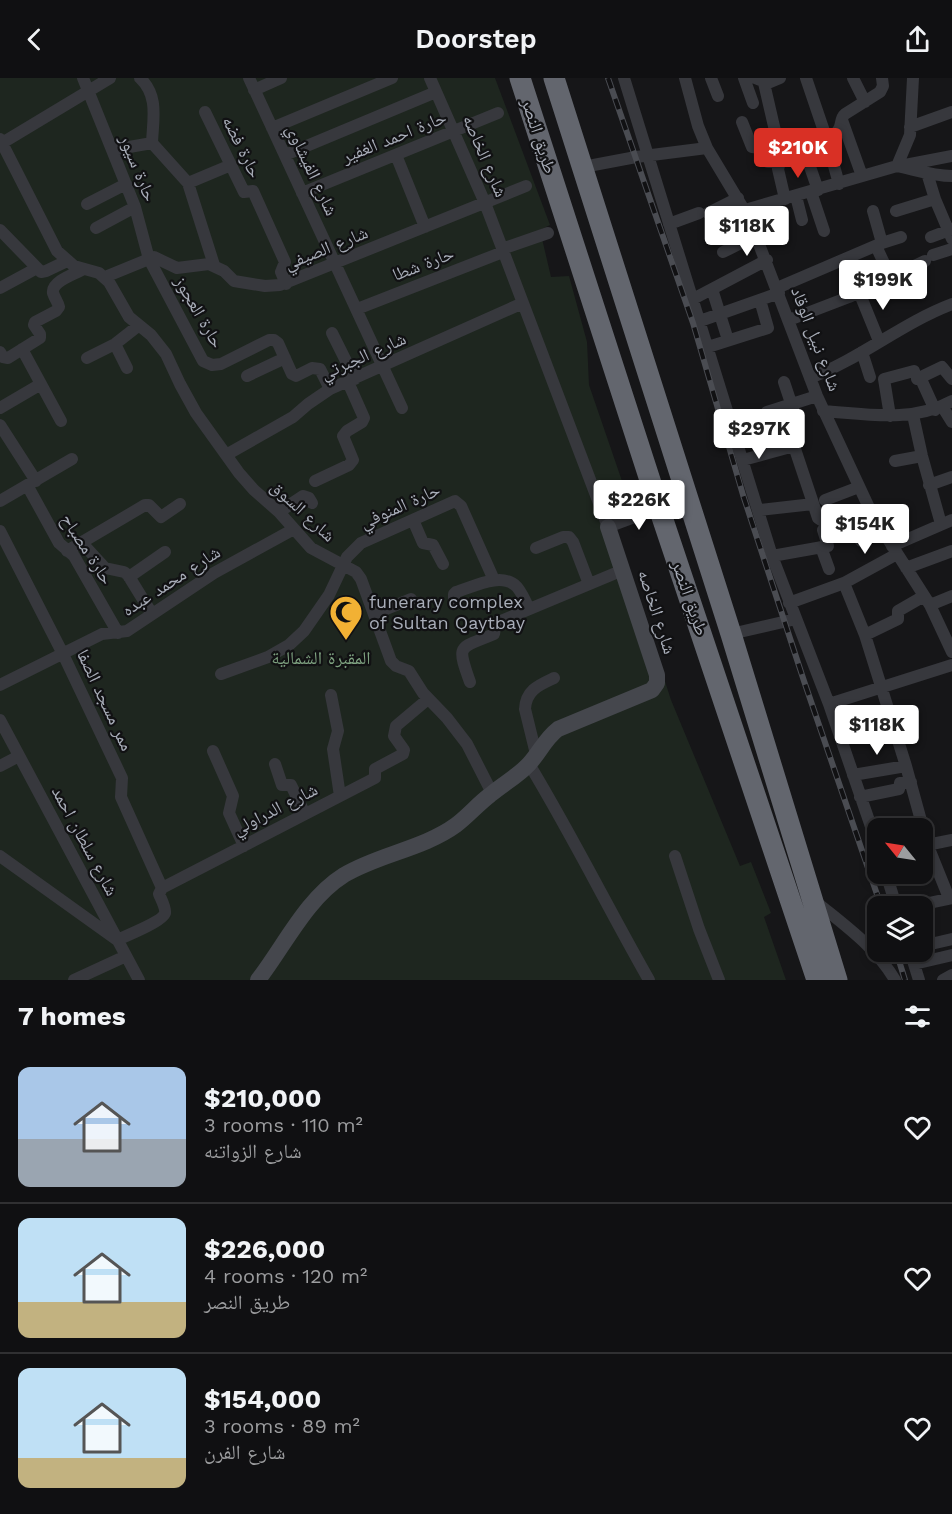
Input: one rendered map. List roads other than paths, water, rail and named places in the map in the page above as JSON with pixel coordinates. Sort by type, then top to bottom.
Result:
[{"type":"highway","name":"طريق النصر","points":[[520,78],[659,508],[817,980]]},
{"type":"highway","name":"طريق النصر","points":[[554,78],[731,634],[837,980]]},
{"type":"street","name":"حارة سيور","points":[[83,78],[135,207],[149,259]]},
{"type":"street","points":[[110,78],[1,141],[52,244],[67,261],[82,270],[99,273],[105,277],[149,259],[157,258],[177,268],[204,263],[214,265],[188,183],[152,143],[153,95],[141,78]]},
{"type":"street","name":"شارع الفيشاوي","points":[[249,78],[402,408]]},
{"type":"street","points":[[254,90],[280,78]]},
{"type":"street","points":[[272,128],[392,78]]},
{"type":"street","name":"شارع الخاصه","points":[[258,980],[318,897],[336,880],[376,859],[440,835],[463,819],[532,759],[545,740],[558,729],[652,690],[657,683],[657,675],[608,527],[485,203],[430,78]]},
{"type":"street","points":[[624,78],[772,556],[829,704],[868,818]]},
{"type":"street","name":"شارع نبيل الوقاد","points":[[685,78],[706,148],[738,198],[757,235],[817,396],[859,487],[880,529],[927,600],[952,651]]},
{"type":"street","points":[[711,78],[718,96]]},
{"type":"street","points":[[744,78],[753,103]]},
{"type":"street","points":[[780,78],[759,80],[781,161],[778,169],[802,220]]},
{"type":"street","points":[[806,78],[826,137],[838,183]]},
{"type":"street","points":[[853,78],[864,102]]},
{"type":"street","points":[[742,122],[752,147],[761,148],[768,162],[781,161],[839,130],[841,119],[845,114],[880,92],[883,86],[882,78]]},
{"type":"street","points":[[897,166],[907,144],[913,78]]},
{"type":"street","points":[[285,156],[436,92]]},
{"type":"street","name":"حارة فضه","points":[[205,112],[244,192],[253,190],[285,262],[281,272],[286,284]]},
{"type":"street","points":[[910,127],[952,112]]},
{"type":"street","name":"حارة احمد الغفير","points":[[302,193],[498,113]]},
{"type":"street","points":[[841,119],[862,176]]},
{"type":"street","points":[[112,150],[152,143]]},
{"type":"street","points":[[584,167],[647,155],[706,148]]},
{"type":"street","points":[[396,155],[425,227]]},
{"type":"street","points":[[745,210],[897,166],[952,156]]},
{"type":"street","points":[[807,158],[824,231]]},
{"type":"street","points":[[188,183],[231,165]]},
{"type":"street","points":[[897,166],[937,176],[952,176]]},
{"type":"street","points":[[927,173],[951,233],[931,237]]},
{"type":"street","points":[[87,204],[126,184]]},
{"type":"street","name":"شارع الصيفي","points":[[214,265],[234,281],[270,286],[286,284],[526,186]]},
{"type":"street","points":[[896,211],[938,196]]},
{"type":"street","points":[[669,224],[704,213],[738,198]]},
{"type":"street","points":[[96,228],[135,207]]},
{"type":"street","points":[[873,211],[879,244],[890,276]]},
{"type":"street","points":[[0,230],[41,272],[67,261]]},
{"type":"street","name":"حارة شطا","points":[[357,309],[548,233]]},
{"type":"street","points":[[723,252],[757,235]]},
{"type":"street","points":[[700,321],[760,300],[879,244],[901,237]]},
{"type":"street","points":[[789,320],[859,292],[952,249]]},
{"type":"street","name":"حارة العجوز","points":[[149,259],[203,361],[212,365],[221,364],[272,340],[278,343],[294,376],[312,368],[320,369],[330,389]]},
{"type":"street","points":[[693,299],[767,260]]},
{"type":"street","points":[[0,288],[37,268]]},
{"type":"street","points":[[0,352],[3,357],[8,358],[40,337],[35,327],[36,322],[58,309],[59,305],[53,293],[56,285],[82,270]]},
{"type":"street","name":"شارع السوق","points":[[105,277],[125,312],[161,347],[196,413],[246,481],[317,553],[356,572],[361,579],[391,661],[409,672],[428,699],[444,714],[467,744],[492,793]]},
{"type":"street","points":[[712,289],[728,340]]},
{"type":"street","points":[[859,292],[879,341]]},
{"type":"street","points":[[708,347],[768,328],[760,300]]},
{"type":"street","name":"شارع الجبرتي","points":[[226,455],[293,417],[330,389],[523,303]]},
{"type":"street","points":[[810,378],[834,368],[927,314],[952,304]]},
{"type":"street","points":[[87,358],[115,344],[138,326]]},
{"type":"street","points":[[315,481],[349,465],[352,460],[343,436],[364,418],[332,333]]},
{"type":"street","points":[[115,344],[127,368]]},
{"type":"street","points":[[22,349],[61,421]]},
{"type":"street","points":[[862,352],[870,377]]},
{"type":"street","points":[[247,376],[285,358]]},
{"type":"street","points":[[890,416],[884,379],[917,376],[943,367],[952,379]]},
{"type":"street","points":[[917,376],[943,406],[952,422]]},
{"type":"street","points":[[784,382],[798,424]]},
{"type":"street","points":[[0,408],[41,384]]},
{"type":"street","points":[[735,432],[768,423],[767,412],[817,396]]},
{"type":"street","points":[[824,411],[890,416],[913,415],[943,406]]},
{"type":"street","points":[[789,603],[844,583],[894,550],[946,522],[929,485],[913,415]]},
{"type":"street","name":"حارة مصباح","points":[[0,425],[32,483],[58,543],[76,559],[118,633]]},
{"type":"street","points":[[743,460],[794,446],[819,502],[819,520],[838,517]]},
{"type":"street","points":[[895,461],[922,456]]},
{"type":"street","points":[[0,501],[72,459]]},
{"type":"street","points":[[929,485],[952,477]]},
{"type":"street","points":[[759,510],[819,502],[859,487]]},
{"type":"street","points":[[279,512],[303,496],[309,498],[312,503]]},
{"type":"street","name":"حارة المنوفي","points":[[221,674],[268,657],[289,645],[304,631],[329,595],[351,551],[361,543],[455,501],[459,502],[494,580]]},
{"type":"street","points":[[67,551],[145,505],[161,517],[180,504]]},
{"type":"street","points":[[608,527],[659,508]]},
{"type":"street","points":[[413,520],[423,543],[433,545],[443,564]]},
{"type":"street","name":"شارع محمد عبده","points":[[0,685],[102,634],[127,631],[214,573],[294,529]]},
{"type":"street","points":[[857,535],[861,540],[880,529]]},
{"type":"street","points":[[772,556],[828,546],[823,530]]},
{"type":"street","name":"ممر مسجد الصفا","points":[[0,531],[63,654],[122,778],[121,797],[162,888]]},
{"type":"street","points":[[536,548],[563,537],[569,537],[589,584]]},
{"type":"street","points":[[82,543],[105,568],[124,572],[129,577],[152,614]]},
{"type":"street","points":[[821,547],[829,569]]},
{"type":"street","points":[[906,568],[952,550]]},
{"type":"street","points":[[129,577],[165,552]]},
{"type":"street","points":[[470,682],[461,657],[463,648],[467,644],[494,634],[496,623],[623,570]]},
{"type":"street","points":[[454,599],[456,592],[494,580],[503,580],[518,588],[529,609]]},
{"type":"street","points":[[844,583],[882,686],[911,782],[919,818]]},
{"type":"street","points":[[865,635],[898,619],[898,611],[927,600],[952,596]]},
{"type":"street","points":[[374,614],[411,600]]},
{"type":"street","points":[[731,634],[795,619]]},
{"type":"street","points":[[829,704],[952,665]]},
{"type":"street","points":[[554,678],[532,689],[525,702],[532,759],[596,886],[648,980]]},
{"type":"street","points":[[331,695],[338,731],[333,749],[340,796]]},
{"type":"street","name":"شارع الدراولي","points":[[162,888],[375,778],[375,769],[403,754],[404,750],[394,736],[394,729],[428,699]]},
{"type":"street","name":"شارع سلطان احمد","points":[[0,720],[139,980]]},
{"type":"street","points":[[213,751],[232,796],[229,813],[244,846]]},
{"type":"street","points":[[0,766],[19,756]]},
{"type":"street","points":[[276,764],[282,785],[291,785],[305,814]]},
{"type":"street","points":[[853,775],[906,766]]},
{"type":"street","points":[[860,797],[899,789],[900,783],[911,782]]},
{"type":"street","points":[[933,844],[952,840]]},
{"type":"street","points":[[0,856],[117,940],[159,920],[165,910],[160,895],[162,888]]},
{"type":"street","points":[[675,856],[719,980]]},
{"type":"street","points":[[933,863],[950,898],[933,902]]},
{"type":"street","points":[[812,898],[870,947],[895,980]]},
{"type":"street","points":[[933,944],[952,939]]},
{"type":"street","points":[[933,953],[937,959]]},
{"type":"street","points":[[919,980],[914,964],[952,955]]},
{"type":"street","points":[[74,980],[126,956]]},
{"type":"street","points":[[943,980],[952,975]]},
{"type":"railway","points":[[608,78],[693,323],[743,495],[878,896]]},
{"type":"railway","points":[[899,962],[905,980]]},
{"type":"place","name":"funerary complex of Sultan Qaytbay","points":[[346,641]]},
{"type":"park label","name":"المقبرة الشمالية","points":[[321,658]]}]
